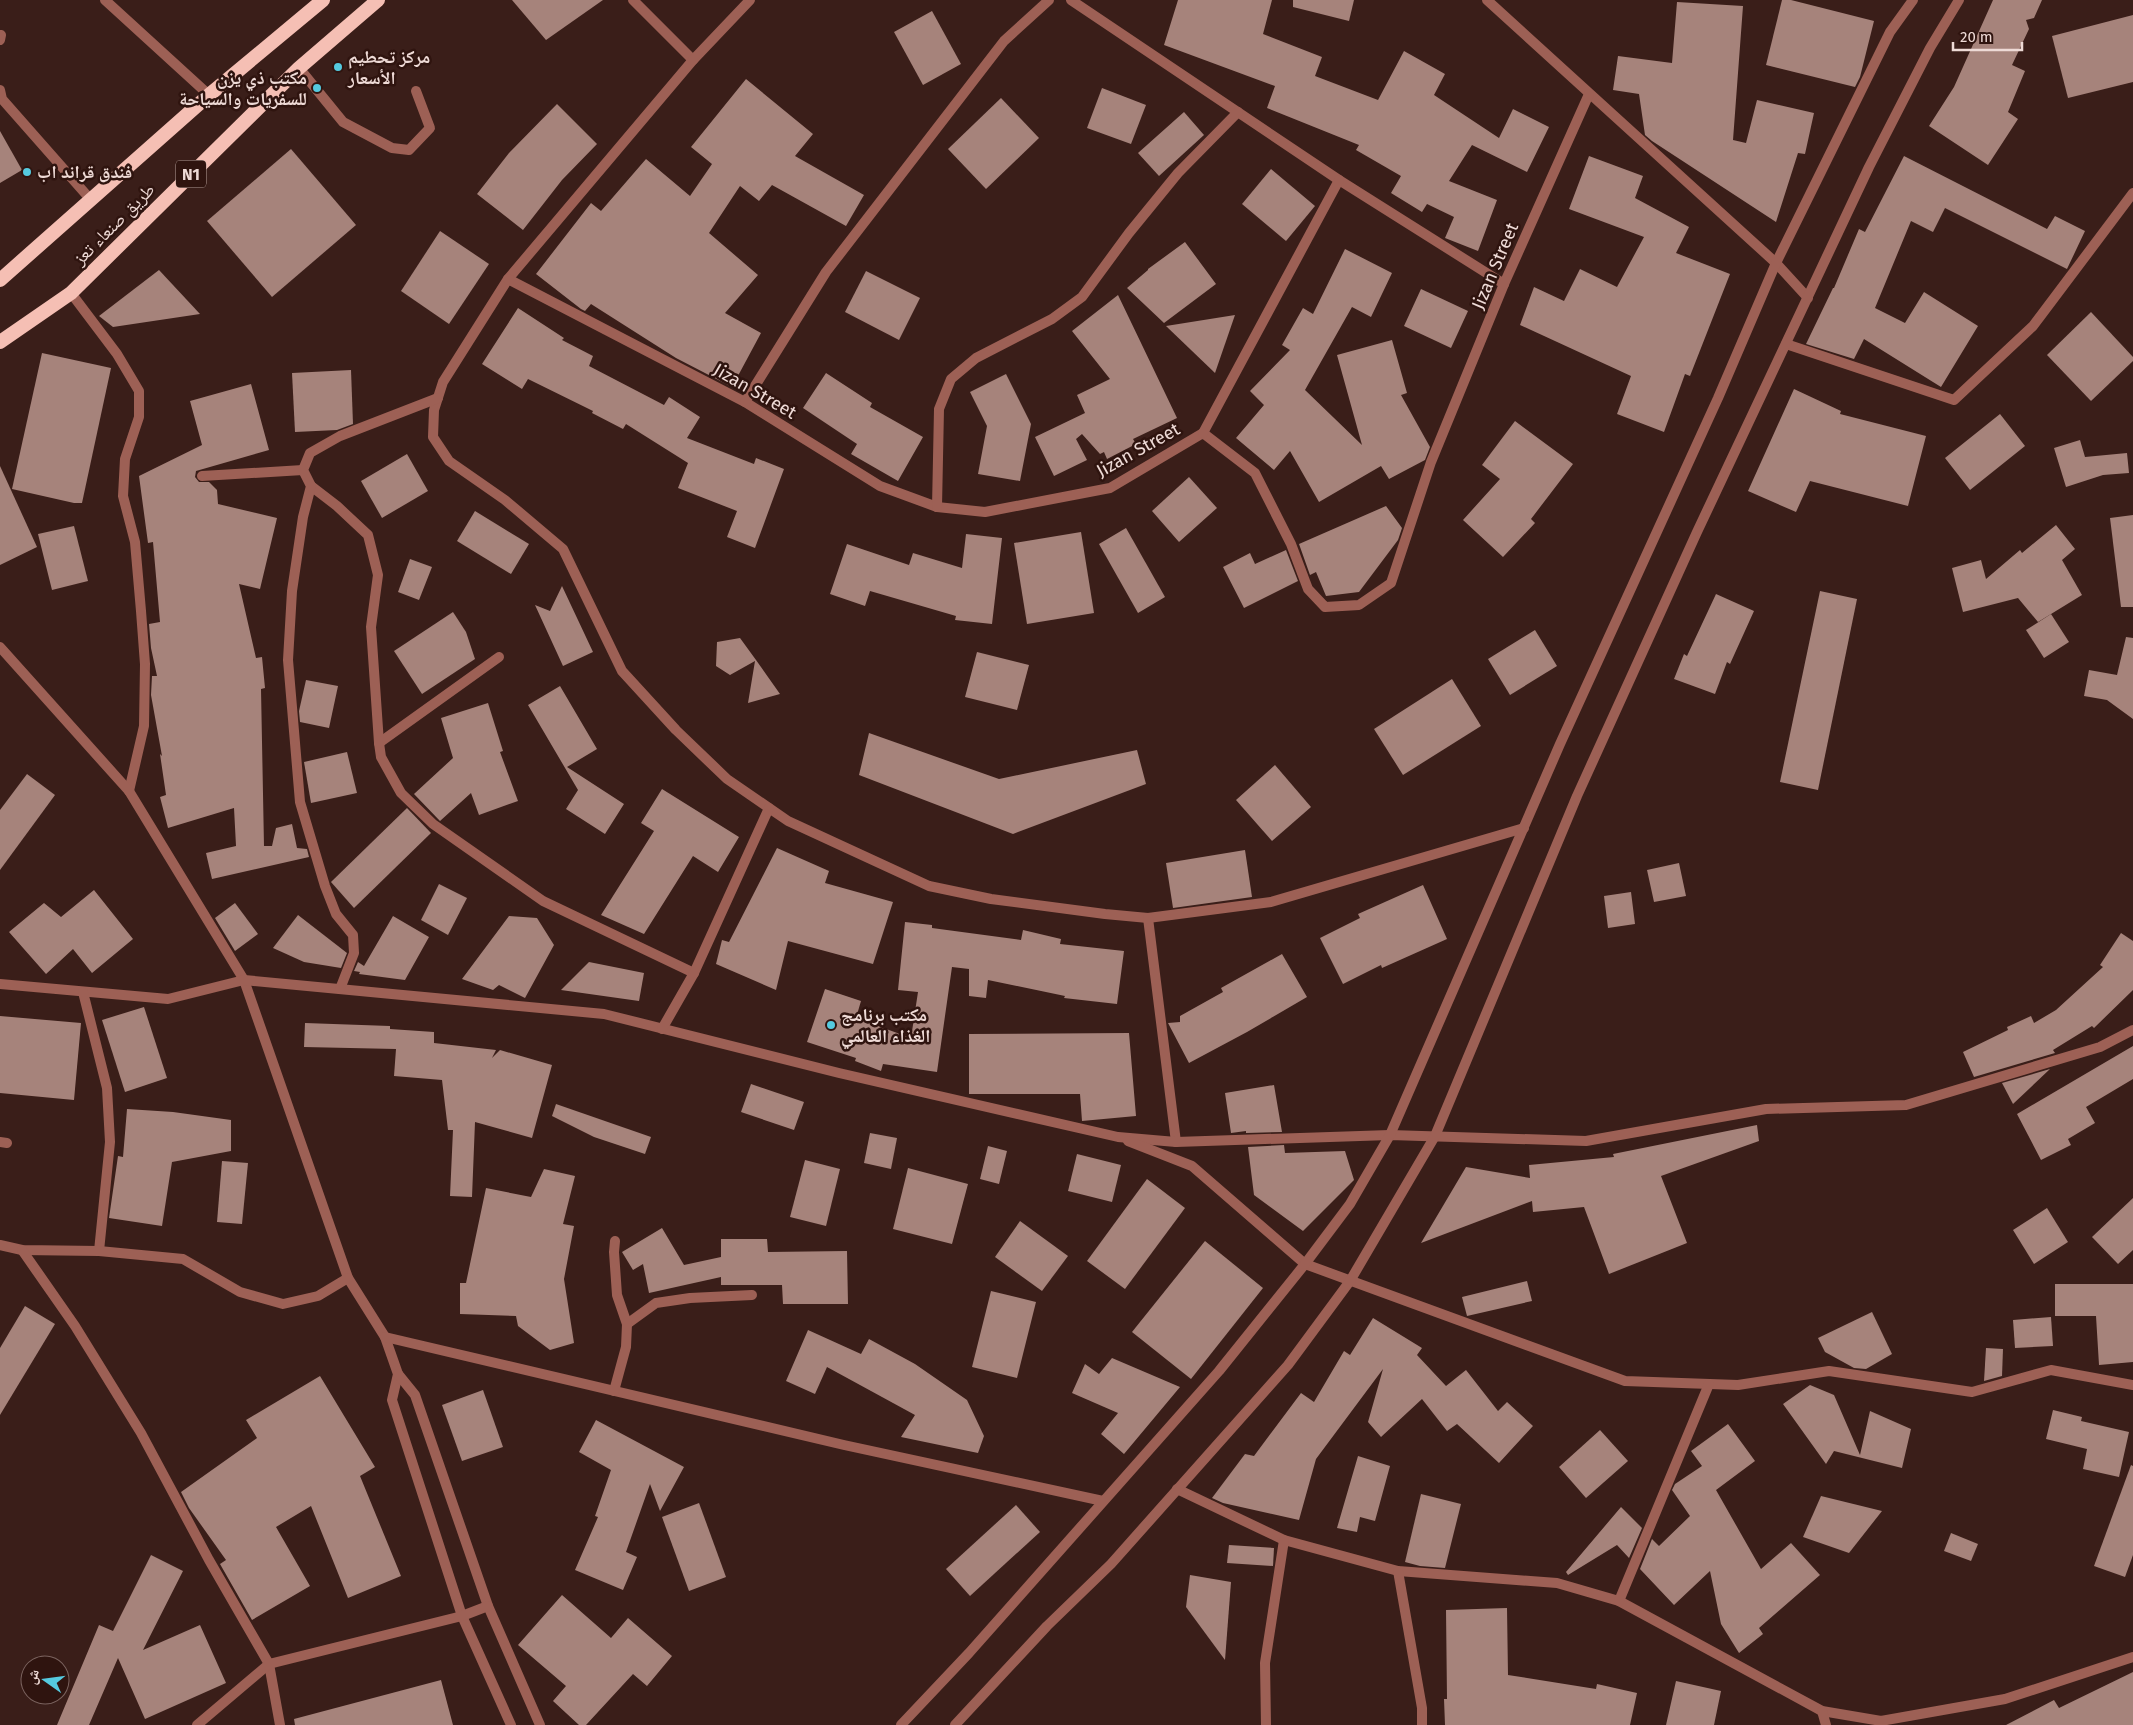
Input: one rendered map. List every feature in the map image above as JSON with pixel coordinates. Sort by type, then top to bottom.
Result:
[{"type":"highway","name":"طريق صنعاء تعز","points":[[0,280],[209,95],[322,0]]},
{"type":"highway","name":"طريق صنعاء تعز","points":[[0,342],[71,293],[298,68],[378,0]]},
{"type":"street","points":[[105,0],[209,95]]},
{"type":"street","points":[[633,0],[693,60]]},
{"type":"street","points":[[750,0],[693,60],[508,279],[443,382],[434,410],[434,437],[450,461],[505,500],[564,549],[622,671],[676,730],[727,779],[788,821],[929,886],[991,899],[1148,918],[1271,902],[1524,828]]},
{"type":"street","points":[[745,402],[826,272],[1004,41],[1049,0]]},
{"type":"street","points":[[1071,0],[1339,180],[1504,284]]},
{"type":"street","points":[[1487,0],[1588,94],[1776,263],[1808,298]]},
{"type":"street","points":[[901,1725],[969,1653],[1220,1371],[1350,1204],[1390,1135],[1524,828],[1718,398],[1776,263],[1890,32],[1913,0]]},
{"type":"street","points":[[955,1725],[1047,1626],[1111,1564],[1288,1365],[1350,1281],[1436,1136],[1577,796],[1697,532],[1878,150],[1930,48],[1959,0]]},
{"type":"street","points":[[298,68],[343,122],[392,148],[409,150],[430,128],[416,91]]},
{"type":"street","points":[[0,90],[2,99],[91,200]]},
{"type":"street","name":"Jizan Street","points":[[508,279],[745,402],[880,486],[937,507],[985,512],[1110,488],[1203,433],[1255,473],[1291,544],[1308,589],[1325,607],[1359,605],[1392,583],[1431,462],[1504,284],[1588,94]]},
{"type":"street","points":[[937,507],[939,409],[951,379],[976,358],[1052,319],[1082,297],[1129,233],[1178,173],[1238,112]]},
{"type":"street","points":[[1203,433],[1339,180]]},
{"type":"street","points":[[1786,344],[1954,400],[2033,326],[2133,193]]},
{"type":"street","points":[[71,293],[116,354],[139,391],[138,417],[126,459],[123,496],[135,542],[145,664],[144,726],[129,791]]},
{"type":"street","points":[[303,470],[310,453],[340,436],[438,398]]},
{"type":"street","points":[[202,476],[303,470]]},
{"type":"street","points":[[303,470],[312,486],[368,535],[378,574],[371,627],[379,743],[381,756],[401,794],[433,824],[543,901],[694,973]]},
{"type":"street","points":[[312,486],[303,518],[292,591],[288,660],[300,802],[325,886],[336,914],[353,935],[354,953],[340,989]]},
{"type":"street","points":[[0,648],[129,791],[244,980],[348,1278],[385,1337],[398,1374],[415,1395],[488,1606],[540,1725]]},
{"type":"street","points":[[379,743],[499,657]]},
{"type":"street","points":[[662,1029],[694,973],[769,808]]},
{"type":"street","points":[[1148,918],[1176,1142]]},
{"type":"street","points":[[0,984],[168,999],[244,980],[604,1014],[839,1073],[1118,1138],[1192,1166],[1305,1264],[1625,1381],[1738,1385],[1829,1371],[1972,1392],[2051,1370],[2133,1385]]},
{"type":"street","points":[[83,992],[107,1088],[110,1142],[99,1251]]},
{"type":"street","points":[[1118,1138],[1176,1142],[1390,1135],[1586,1141],[1766,1109],[1906,1105],[2100,1046],[2133,1030]]},
{"type":"street","points":[[614,1391],[626,1346],[627,1324],[617,1295],[615,1241]]},
{"type":"street","points":[[0,1245],[22,1250],[99,1251],[184,1259],[240,1292],[283,1304],[318,1296],[348,1278]]},
{"type":"street","points":[[22,1250],[75,1326],[141,1433],[209,1560],[269,1664],[280,1725]]},
{"type":"street","points":[[627,1324],[656,1303],[690,1298],[752,1295]]},
{"type":"street","points":[[385,1337],[844,1445],[1103,1501]]},
{"type":"street","points":[[398,1374],[392,1400],[462,1616],[511,1725]]},
{"type":"street","points":[[1619,1601],[1709,1384]]},
{"type":"street","points":[[1177,1489],[1284,1540],[1398,1571],[1557,1583],[1619,1601],[1822,1711],[1881,1721],[2005,1700],[2133,1657]]},
{"type":"street","points":[[1266,1725],[1266,1663],[1284,1540]]},
{"type":"street","points":[[1398,1571],[1422,1708],[1422,1725]]},
{"type":"street","points":[[197,1725],[269,1664],[462,1616],[488,1606]]},
{"type":"street","points":[[1822,1711],[1826,1725]]},
{"type":"building","points":[[512,0],[603,0],[546,40]]},
{"type":"building","points":[[1178,0],[1272,0],[1263,34],[1322,57],[1315,76],[1378,100],[1404,51],[1445,74],[1434,95],[1499,138],[1513,109],[1549,127],[1527,172],[1472,145],[1449,181],[1497,200],[1478,251],[1445,238],[1454,217],[1427,204],[1422,212],[1391,193],[1401,176],[1356,150],[1359,145],[1267,108],[1275,86],[1164,45]]},
{"type":"building","points":[[1293,0],[1354,0],[1349,21],[1293,7]]},
{"type":"building","points":[[1782,0],[1791,0],[1874,21],[1860,77],[1855,87],[1766,65]]},
{"type":"building","points":[[1993,0],[2042,0],[2034,18],[2026,20],[2029,29],[2012,65],[2025,71],[2008,112],[2018,119],[1988,165],[1929,126],[1954,87]]},
{"type":"building","points":[[1677,2],[1743,6],[1733,140],[1746,143],[1757,100],[1814,113],[1805,154],[1798,153],[1776,222],[1652,141],[1645,135],[1639,94],[1613,90],[1618,56],[1672,63]]},
{"type":"building","points":[[932,11],[961,64],[923,85],[894,32]]},
{"type":"building","points":[[2133,15],[2133,82],[2068,98],[2052,36]]},
{"type":"building","points":[[746,79],[813,134],[795,156],[864,195],[846,226],[772,185],[759,201],[740,186],[709,233],[758,275],[725,313],[761,333],[732,387],[676,358],[591,304],[585,311],[581,309],[536,274],[591,203],[601,211],[646,159],[690,196],[712,164],[691,147]]},
{"type":"building","points":[[1102,88],[1146,105],[1131,144],[1087,128]]},
{"type":"building","points":[[1001,98],[1039,138],[986,189],[948,149]]},
{"type":"building","points":[[557,104],[597,144],[562,180],[523,230],[477,194],[509,153]]},
{"type":"building","points":[[1184,112],[1204,135],[1159,176],[1138,153]]},
{"type":"building","points":[[0,131],[22,170],[0,183]]},
{"type":"building","points":[[291,149],[356,225],[272,297],[207,221]]},
{"type":"building","points":[[1589,156],[1643,176],[1635,198],[1689,227],[1676,253],[1730,274],[1690,376],[1685,374],[1664,432],[1617,414],[1631,376],[1520,325],[1534,287],[1564,301],[1580,269],[1617,287],[1644,237],[1569,209]]},
{"type":"building","points":[[1904,156],[2047,229],[2055,216],[2085,231],[2067,269],[1945,208],[1933,232],[1911,221],[1875,308],[1905,323],[1924,292],[1978,326],[1941,387],[1864,339],[1854,359],[1806,344],[1834,288],[1859,229],[1865,232]]},
{"type":"building","points":[[1271,169],[1315,206],[1286,241],[1242,204]]},
{"type":"building","points":[[440,231],[489,264],[449,324],[401,291]]},
{"type":"building","points":[[1185,242],[1216,284],[1164,323],[1127,288],[1148,269]]},
{"type":"building","points":[[1345,249],[1392,273],[1371,317],[1352,307],[1305,390],[1362,445],[1337,355],[1392,340],[1407,393],[1401,395],[1430,447],[1425,460],[1389,479],[1381,466],[1319,502],[1290,451],[1274,470],[1236,438],[1264,405],[1250,391],[1290,350],[1282,345],[1303,308],[1313,314]]},
{"type":"building","points":[[159,270],[200,314],[113,327],[99,316]]},
{"type":"building","points":[[866,271],[920,298],[899,340],[845,312]]},
{"type":"building","points":[[1421,289],[1468,311],[1451,348],[1404,326]]},
{"type":"building","points":[[1118,295],[1177,418],[1133,439],[1136,444],[1107,459],[1104,452],[1100,454],[1082,434],[1076,439],[1087,460],[1054,476],[1035,437],[1085,413],[1077,395],[1110,379],[1072,331]]},
{"type":"building","points":[[518,308],[564,338],[562,340],[593,356],[589,366],[664,405],[669,397],[700,417],[687,438],[754,464],[756,458],[784,469],[755,548],[727,537],[737,511],[678,488],[688,463],[626,424],[623,429],[592,413],[593,411],[528,379],[522,389],[482,364]]},
{"type":"building","points":[[2091,312],[2133,357],[2133,361],[2091,401],[2047,355]]},
{"type":"building","points":[[1235,315],[1215,373],[1166,326]]},
{"type":"building","points":[[42,353],[111,368],[82,503],[74,503],[12,489]]},
{"type":"building","points":[[351,370],[353,424],[337,430],[295,432],[292,373]]},
{"type":"building","points":[[826,373],[872,403],[870,407],[923,437],[898,481],[851,454],[857,444],[803,408]]},
{"type":"building","points":[[1006,374],[1031,424],[1020,481],[978,474],[987,426],[970,392]]},
{"type":"building","points":[[251,384],[269,450],[196,471],[195,477],[199,482],[209,482],[217,490],[218,504],[277,518],[260,589],[239,584],[256,658],[262,657],[265,688],[261,689],[264,846],[272,846],[276,828],[292,824],[297,848],[307,849],[309,857],[212,879],[206,853],[236,846],[234,808],[168,828],[160,797],[166,795],[160,754],[162,756],[151,695],[152,676],[157,676],[151,648],[149,624],[160,622],[153,542],[148,543],[139,476],[202,445],[190,401]]},
{"type":"building","points":[[1794,389],[1841,411],[1840,414],[1926,436],[1908,506],[1810,481],[1796,512],[1748,491]]},
{"type":"building","points":[[2000,414],[2025,446],[1970,490],[1945,458]]},
{"type":"building","points":[[1515,421],[1573,464],[1531,519],[1535,523],[1503,557],[1463,520],[1500,479],[1482,465]]},
{"type":"building","points":[[2080,440],[2085,457],[2127,453],[2129,473],[2103,475],[2066,487],[2054,448]]},
{"type":"building","points":[[407,454],[428,491],[382,518],[361,481]]},
{"type":"building","points":[[0,466],[37,547],[0,565]]},
{"type":"building","points":[[1189,477],[1217,508],[1179,542],[1152,511]]},
{"type":"building","points":[[1386,506],[1402,528],[1398,540],[1359,592],[1326,596],[1316,572],[1310,575],[1299,544]]},
{"type":"building","points":[[475,511],[529,544],[511,574],[457,541]]},
{"type":"building","points":[[2133,515],[2133,607],[2121,607],[2110,518]]},
{"type":"building","points":[[2056,525],[2075,549],[2062,560],[2082,595],[2038,622],[2018,598],[1963,612],[1952,568],[1981,560],[1986,579],[2020,550],[2022,553]]},
{"type":"building","points":[[74,526],[88,581],[52,590],[38,534]]},
{"type":"building","points":[[1126,528],[1165,597],[1138,613],[1099,544]]},
{"type":"building","points":[[1081,532],[1094,613],[1027,624],[1014,543]]},
{"type":"building","points":[[966,534],[1002,538],[992,624],[955,620],[956,616],[870,591],[865,606],[830,594],[847,544],[909,565],[913,553],[962,568]]},
{"type":"building","points":[[1286,550],[1298,581],[1244,608],[1223,567],[1250,553],[1255,564]]},
{"type":"building","points":[[410,559],[432,567],[419,600],[398,592]]},
{"type":"building","points":[[562,586],[593,652],[563,666],[535,605],[550,611]]},
{"type":"building","points":[[1820,591],[1857,599],[1818,790],[1780,782]]},
{"type":"building","points":[[1716,594],[1754,611],[1730,664],[1727,662],[1715,694],[1674,679],[1684,654],[1687,656]]},
{"type":"building","points":[[453,612],[466,632],[475,659],[422,694],[394,651]]},
{"type":"building","points":[[2051,614],[2069,642],[2044,658],[2026,630]]},
{"type":"building","points":[[1535,630],[1557,666],[1510,695],[1488,659]]},
{"type":"building","points":[[2126,637],[2133,638],[2133,719],[2107,700],[2084,696],[2089,670],[2117,675]]},
{"type":"building","points":[[740,638],[780,694],[748,703],[755,661],[730,675],[716,666],[717,642]]},
{"type":"building","points":[[977,652],[1029,665],[1017,710],[965,697]]},
{"type":"building","points":[[1452,679],[1481,726],[1403,775],[1374,729]]},
{"type":"building","points":[[306,680],[338,686],[329,728],[300,722],[299,711]]},
{"type":"building","points":[[560,686],[597,749],[567,767],[624,804],[605,834],[566,809],[578,790],[528,705]]},
{"type":"building","points":[[488,703],[503,751],[500,752],[518,801],[479,815],[471,793],[440,821],[414,794],[453,758],[441,718]]},
{"type":"building","points":[[869,733],[999,779],[1137,750],[1146,784],[1013,834],[859,775]]},
{"type":"building","points":[[347,752],[357,793],[311,803],[304,762]]},
{"type":"building","points":[[1275,765],[1311,807],[1272,841],[1236,800]]},
{"type":"building","points":[[27,774],[55,795],[0,870],[0,810]]},
{"type":"building","points":[[662,789],[739,837],[718,872],[693,856],[644,934],[601,915],[654,831],[641,823]]},
{"type":"building","points":[[407,808],[431,833],[354,908],[331,882]]},
{"type":"building","points":[[777,848],[829,871],[825,883],[893,902],[873,964],[788,941],[776,990],[716,964],[722,940],[729,942]]},
{"type":"building","points":[[1245,850],[1252,897],[1173,908],[1166,863]]},
{"type":"building","points":[[1679,863],[1686,896],[1654,902],[1647,870]]},
{"type":"building","points":[[439,884],[467,898],[448,935],[421,920]]},
{"type":"building","points":[[1423,885],[1447,939],[1382,968],[1381,965],[1343,984],[1320,938],[1360,918],[1358,914]]},
{"type":"building","points":[[94,890],[133,939],[92,973],[73,949],[46,974],[9,932],[44,903],[61,917]]},
{"type":"building","points":[[1631,892],[1635,924],[1608,928],[1604,896]]},
{"type":"building","points":[[235,903],[258,934],[235,951],[215,918]]},
{"type":"building","points":[[298,915],[347,953],[341,968],[304,962],[273,948]]},
{"type":"building","points":[[393,916],[429,937],[405,980],[359,974],[360,972],[354,971],[358,962],[364,966]]},
{"type":"building","points":[[509,916],[537,918],[554,945],[525,998],[499,985],[493,990],[462,979]]},
{"type":"building","points":[[905,922],[932,925],[932,928],[1021,940],[1023,930],[1061,939],[1060,944],[1124,951],[1117,1004],[1064,998],[1065,996],[988,980],[986,998],[969,996],[969,969],[952,967],[937,1072],[883,1064],[881,1071],[855,1061],[856,1058],[807,1042],[825,989],[861,1001],[856,1018],[911,1038],[918,992],[898,990]]},
{"type":"building","points":[[2121,933],[2133,941],[2133,990],[2094,1028],[2092,1026],[2053,1050],[2055,1053],[1974,1077],[1963,1052],[2008,1030],[2007,1027],[2031,1016],[2034,1023],[2056,1010],[2103,967],[2100,965]]},
{"type":"building","points":[[1282,954],[1307,997],[1189,1063],[1168,1023],[1180,1022],[1180,1016],[1223,992],[1221,988]]},
{"type":"building","points":[[589,962],[644,973],[639,1001],[561,990]]},
{"type":"building","points":[[144,1007],[167,1078],[125,1092],[102,1020]]},
{"type":"building","points":[[0,1016],[81,1023],[74,1100],[0,1093]]},
{"type":"building","points":[[305,1023],[390,1026],[390,1029],[434,1032],[434,1043],[496,1050],[492,1058],[500,1050],[552,1065],[532,1138],[475,1122],[472,1197],[450,1196],[453,1130],[448,1130],[442,1080],[394,1076],[396,1049],[304,1047]]},
{"type":"building","points":[[1129,1033],[1136,1116],[1082,1121],[1080,1094],[969,1094],[969,1034]]},
{"type":"building","points":[[2133,1046],[2133,1079],[2086,1107],[2095,1123],[2068,1139],[2071,1145],[2041,1160],[2017,1114]]},
{"type":"building","points":[[2050,1069],[2013,1104],[2002,1083]]},
{"type":"building","points":[[751,1084],[804,1102],[794,1130],[741,1112]]},
{"type":"building","points":[[1274,1085],[1282,1132],[1246,1133],[1246,1131],[1231,1133],[1225,1093]]},
{"type":"building","points":[[556,1104],[651,1137],[645,1154],[594,1137],[552,1116]]},
{"type":"building","points":[[127,1109],[173,1112],[231,1120],[231,1151],[172,1162],[162,1226],[109,1218],[118,1156],[123,1157]]},
{"type":"building","points":[[1757,1125],[1759,1141],[1661,1176],[1687,1243],[1609,1274],[1584,1207],[1533,1212],[1532,1201],[1421,1243],[1466,1167],[1530,1178],[1529,1165],[1614,1157],[1613,1154]]},
{"type":"building","points":[[870,1133],[897,1138],[891,1169],[864,1163]]},
{"type":"building","points":[[1284,1145],[1285,1153],[1345,1151],[1354,1180],[1303,1231],[1254,1195],[1248,1147]]},
{"type":"building","points":[[988,1146],[1007,1151],[999,1184],[980,1179]]},
{"type":"building","points":[[1077,1154],[1121,1165],[1112,1202],[1068,1191]]},
{"type":"building","points":[[805,1160],[840,1169],[826,1226],[790,1217]]},
{"type":"building","points":[[222,1161],[248,1163],[242,1224],[217,1222]]},
{"type":"building","points":[[908,1168],[968,1184],[952,1244],[893,1229]]},
{"type":"building","points":[[544,1169],[575,1176],[563,1224],[574,1226],[564,1279],[574,1343],[550,1350],[518,1326],[516,1316],[460,1314],[460,1283],[466,1283],[486,1188],[531,1197]]},
{"type":"building","points":[[1147,1179],[1185,1208],[1125,1289],[1087,1261]]},
{"type":"building","points":[[2133,1198],[2133,1250],[2118,1264],[2092,1237]]},
{"type":"building","points":[[2047,1208],[2068,1242],[2034,1264],[2013,1230]]},
{"type":"building","points":[[1020,1221],[1068,1256],[1042,1291],[995,1257]]},
{"type":"building","points":[[662,1228],[684,1265],[721,1257],[721,1239],[767,1239],[768,1252],[847,1251],[848,1304],[783,1304],[782,1285],[721,1285],[721,1277],[649,1293],[643,1264],[633,1270],[622,1252]]},
{"type":"building","points":[[1205,1241],[1263,1288],[1191,1379],[1132,1332]]},
{"type":"building","points":[[1527,1281],[1532,1301],[1467,1316],[1462,1297]]},
{"type":"building","points":[[2055,1284],[2133,1284],[2133,1362],[2099,1365],[2096,1316],[2055,1316]]},
{"type":"building","points":[[991,1291],[1036,1302],[1017,1378],[972,1367]]},
{"type":"building","points":[[25,1306],[55,1324],[0,1415],[0,1348]]},
{"type":"building","points":[[1872,1312],[1892,1354],[1866,1369],[1854,1368],[1825,1352],[1818,1338]]},
{"type":"building","points":[[2051,1317],[2053,1346],[2015,1348],[2013,1320]]},
{"type":"building","points":[[1373,1318],[1422,1348],[1417,1355],[1446,1386],[1466,1370],[1498,1411],[1507,1402],[1533,1426],[1499,1463],[1457,1424],[1447,1431],[1422,1399],[1381,1437],[1368,1422],[1383,1369],[1316,1459],[1299,1520],[1223,1503],[1212,1498],[1245,1454],[1254,1456],[1301,1393],[1314,1402],[1344,1351],[1350,1355]]},
{"type":"building","points":[[808,1330],[861,1354],[869,1339],[915,1364],[967,1400],[984,1436],[978,1453],[901,1437],[915,1415],[827,1367],[815,1394],[786,1381]]},
{"type":"building","points":[[1986,1348],[2003,1349],[2002,1376],[1984,1381]]},
{"type":"building","points":[[1112,1358],[1180,1387],[1124,1454],[1101,1434],[1118,1413],[1072,1393],[1085,1364],[1099,1374]]},
{"type":"building","points":[[320,1376],[375,1467],[360,1476],[401,1576],[348,1598],[311,1506],[276,1527],[310,1586],[252,1620],[220,1564],[226,1560],[189,1508],[181,1492],[257,1438],[246,1420]]},
{"type":"building","points":[[1810,1385],[1834,1395],[1860,1455],[1870,1411],[1911,1429],[1902,1468],[1834,1451],[1826,1464],[1783,1404]]},
{"type":"building","points":[[483,1390],[503,1447],[462,1461],[442,1405]]},
{"type":"building","points":[[2053,1410],[2082,1417],[2081,1421],[2129,1432],[2119,1477],[2083,1469],[2087,1449],[2046,1439]]},
{"type":"building","points":[[596,1420],[684,1467],[660,1511],[650,1484],[626,1552],[637,1557],[623,1590],[575,1570],[598,1517],[595,1516],[611,1470],[579,1452]]},
{"type":"building","points":[[1728,1424],[1755,1461],[1716,1490],[1761,1569],[1791,1543],[1820,1575],[1759,1628],[1763,1634],[1739,1653],[1721,1624],[1710,1571],[1674,1605],[1640,1569],[1652,1539],[1659,1546],[1690,1516],[1672,1490],[1675,1484],[1702,1466],[1691,1451]]},
{"type":"building","points":[[1600,1430],[1628,1461],[1586,1498],[1559,1467]]},
{"type":"building","points":[[1358,1456],[1390,1466],[1375,1521],[1360,1517],[1357,1532],[1337,1528]]},
{"type":"building","points":[[2131,1465],[2133,1466],[2133,1555],[2125,1577],[2094,1566]]},
{"type":"building","points":[[1421,1494],[1461,1504],[1445,1568],[1420,1566],[1405,1562]]},
{"type":"building","points":[[1821,1496],[1882,1511],[1849,1553],[1803,1537]]},
{"type":"building","points":[[699,1503],[726,1577],[689,1591],[662,1517]]},
{"type":"building","points":[[1016,1505],[1040,1532],[970,1596],[946,1569]]},
{"type":"building","points":[[1621,1507],[1642,1528],[1629,1558],[1617,1545],[1568,1575],[1566,1572]]},
{"type":"building","points":[[1951,1533],[1978,1544],[1971,1561],[1944,1551]]},
{"type":"building","points":[[1229,1545],[1274,1548],[1273,1566],[1227,1563]]},
{"type":"building","points":[[151,1555],[183,1571],[143,1650],[200,1625],[226,1683],[145,1719],[118,1658],[89,1725],[57,1725],[65,1705],[70,1705],[70,1694],[99,1625],[113,1631]]},
{"type":"building","points":[[1190,1575],[1231,1582],[1225,1660],[1186,1607]]},
{"type":"building","points":[[562,1595],[611,1638],[628,1618],[672,1656],[647,1686],[633,1674],[586,1725],[579,1725],[553,1701],[566,1686],[518,1645]]},
{"type":"building","points":[[1507,1608],[1508,1675],[1596,1689],[1597,1684],[1637,1693],[1630,1725],[1445,1725],[1444,1699],[1447,1699],[1446,1610]]},
{"type":"building","points":[[2133,1672],[2133,1725],[2006,1725],[2054,1700],[2059,1708]]},
{"type":"building","points":[[441,1680],[453,1725],[295,1725],[294,1719]]},
{"type":"building","points":[[1676,1681],[1721,1691],[1714,1725],[1666,1725]]},
{"type":"place","name":"مركز تحطيم الأسعار","points":[[338,67]]},
{"type":"place","name":"مكتب ذي يزن للسفريات والسياحة","points":[[317,88]]},
{"type":"place","name":"فندق قراند اب","points":[[27,172]]},
{"type":"place","name":"مكتب برنامج الغذاء العالمي","points":[[831,1025]]}]
